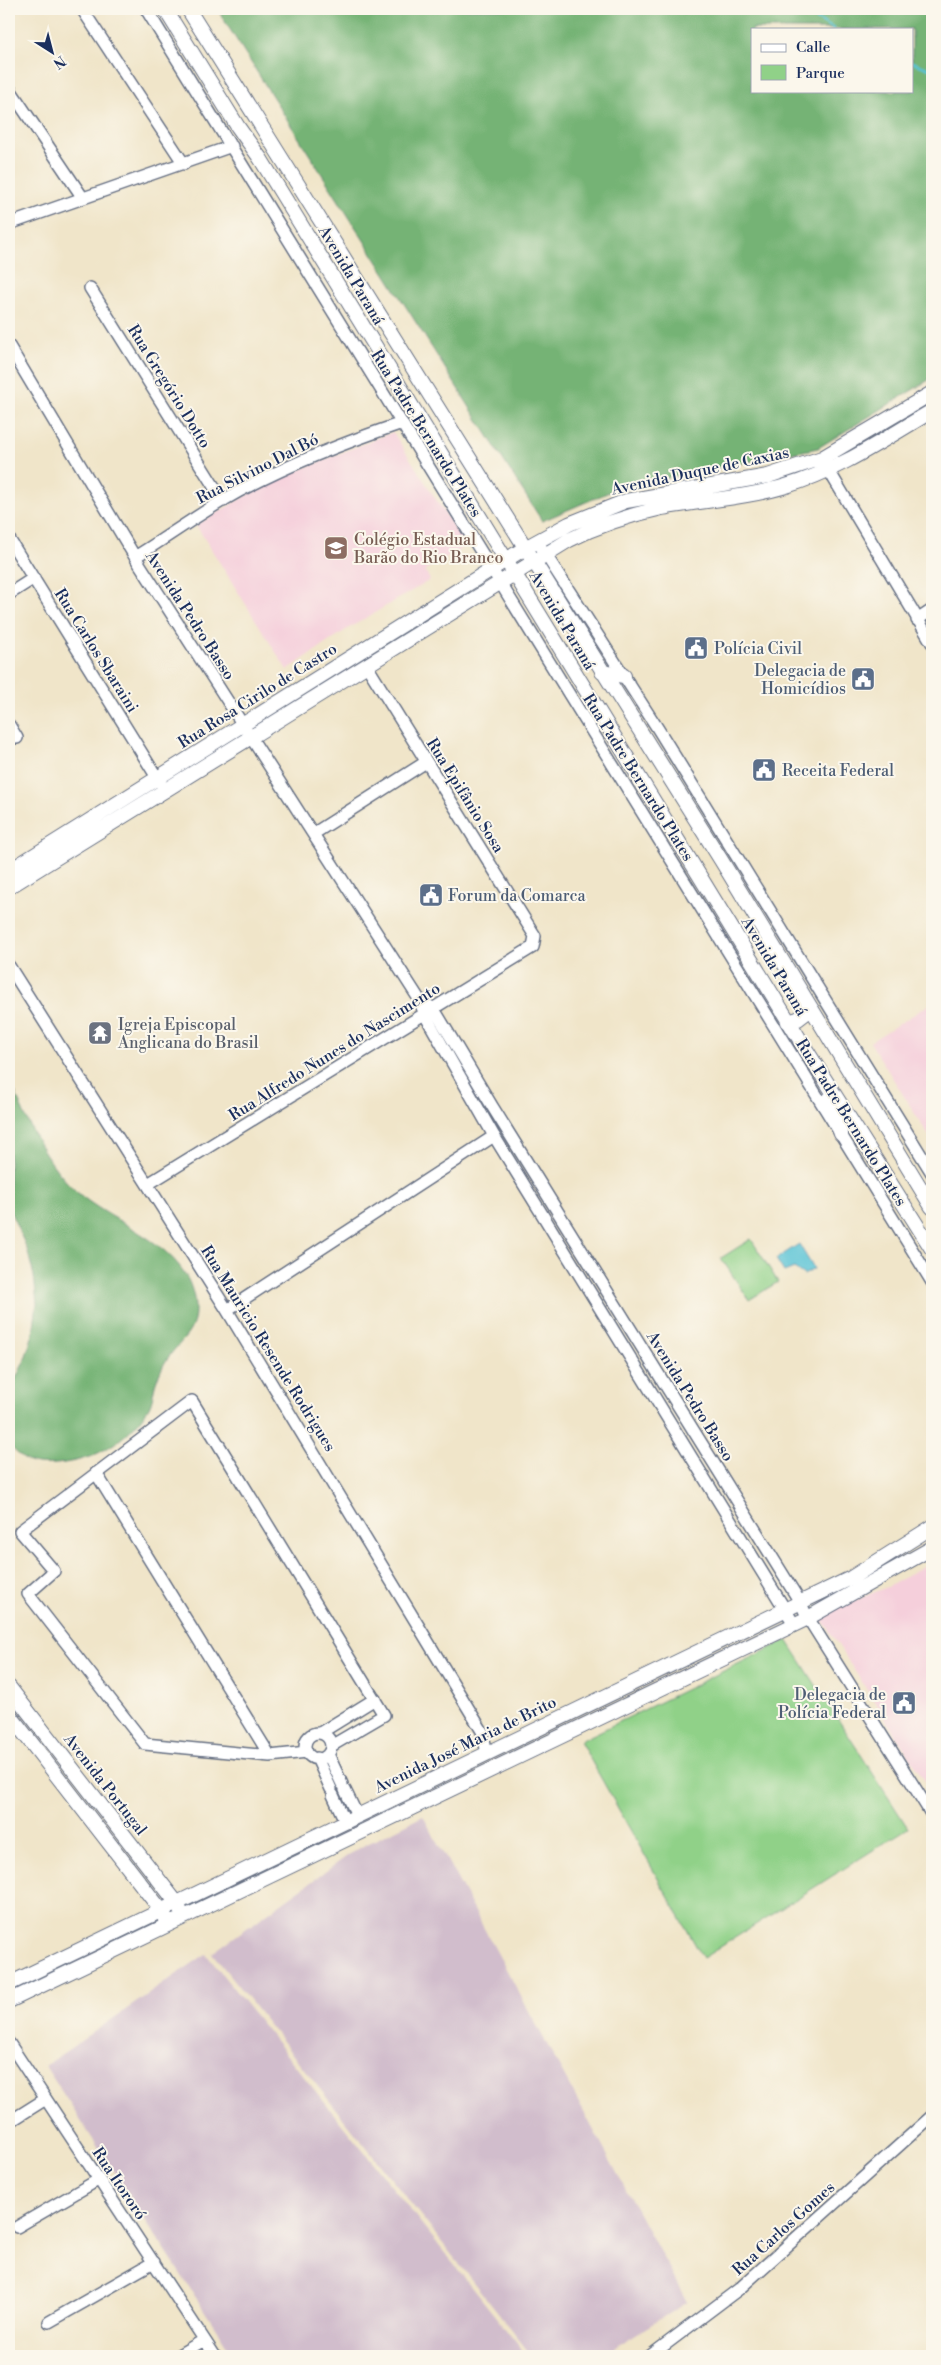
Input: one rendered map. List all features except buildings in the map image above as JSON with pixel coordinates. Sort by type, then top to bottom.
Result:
[{"type":"main road","name":"Avenida Paraná","points":[[165,9],[238,127],[260,158],[788,1022],[932,1250]]},
{"type":"main road","name":"Avenida Paraná","points":[[188,9],[274,146],[531,544],[602,672],[721,860],[932,1207]]},
{"type":"main road","points":[[238,127],[249,127],[258,120]]},
{"type":"main road","points":[[260,158],[264,148],[274,146]]},
{"type":"main road","name":"Avenida Duque de Caxias","points":[[134,801],[165,791],[514,573],[592,529],[619,519],[662,508],[761,493],[789,485],[825,464],[932,393]]},
{"type":"main road","name":"Avenida Duque de Caxias","points":[[531,544],[597,511],[626,501],[825,464],[932,411]]},
{"type":"main road","name":"Rua Rosa Cirilo de Castro","points":[[9,871],[134,801],[157,778],[531,544]]},
{"type":"main road","points":[[602,672],[624,676]]},
{"type":"main road","points":[[9,886],[134,801]]},
{"type":"main road","points":[[788,1022],[798,1018],[811,1008]]},
{"type":"main road","points":[[805,1048],[817,1036],[827,1034]]},
{"type":"main road","points":[[822,1076],[841,1134]]},
{"type":"main road","points":[[930,1528],[928,1541],[932,1546]]},
{"type":"main road","name":"Avenida José Maria de Brito","points":[[9,1984],[850,1578],[930,1528]]},
{"type":"main road","name":"Avenida José Maria de Brito","points":[[9,2001],[808,1618],[932,1546]]},
{"type":"main road","name":"Avenida Portugal","points":[[9,1687],[176,1902],[184,1918]]},
{"type":"main road","name":"Avenida Portugal","points":[[9,1714],[161,1910],[168,1925]]},
{"type":"street","points":[[82,9],[184,164]]},
{"type":"street","name":"Rua Padre Bernardo Plates","points":[[146,9],[932,1282]]},
{"type":"street","points":[[9,88],[83,198]]},
{"type":"street","points":[[9,224],[232,146]]},
{"type":"street","name":"Rua Gregório Dotto","points":[[90,288],[222,501]]},
{"type":"street","name":"Avenida Pedro Basso","points":[[9,346],[135,557],[419,999],[430,1012],[492,1106],[932,1815]]},
{"type":"street","name":"Rua Silvino Dal Bó","points":[[135,557],[222,501],[276,473],[342,444],[402,423]]},
{"type":"street","points":[[825,464],[932,643]]},
{"type":"street","name":"Rua Carlos Sbaraini","points":[[9,540],[165,791]]},
{"type":"street","points":[[539,558],[624,676],[932,1174]]},
{"type":"street","points":[[9,594],[34,578]]},
{"type":"street","points":[[917,620],[932,610]]},
{"type":"street","name":"Rua Epifânio Sosa","points":[[366,666],[535,936],[535,943]]},
{"type":"street","points":[[9,725],[17,738]]},
{"type":"street","points":[[313,834],[426,762]]},
{"type":"street","name":"Rua Alfredo Nunes do Nascimento","points":[[148,1184],[430,1012],[533,947],[535,943]]},
{"type":"street","name":"Rua Mauricio Resende Rodrigues","points":[[9,966],[227,1310],[482,1730],[487,1753]]},
{"type":"street","name":"Avenida Pedro Basso","points":[[430,1012],[494,1136],[794,1624]]},
{"type":"street","points":[[227,1310],[494,1136]]},
{"type":"street","points":[[317,1758],[384,1715],[192,1401],[20,1531],[54,1571],[28,1594],[145,1744],[270,1756],[307,1752],[317,1758],[331,1790],[351,1818]]},
{"type":"street","points":[[96,1473],[270,1756]]},
{"type":"street","points":[[307,1752],[306,1740],[312,1734],[320,1733],[375,1699]]},
{"type":"street","points":[[320,1733],[329,1739],[330,1750],[351,1818]]},
{"type":"street","points":[[331,1790],[342,1785]]},
{"type":"street","name":"Rua Itororó","points":[[9,2044],[44,2100],[154,2262],[214,2356]]},
{"type":"street","points":[[9,2122],[44,2100]]},
{"type":"street","name":"Rua Carlos Gomes","points":[[650,2356],[739,2289],[932,2116]]},
{"type":"street","points":[[17,2228],[98,2180]]},
{"type":"street","points":[[49,2322],[154,2262]]},
{"type":"street","points":[[176,2356],[204,2340]]},
{"type":"shaded area","points":[[393,432],[466,546],[425,570],[430,580],[349,628],[287,670],[196,525],[270,482]]},
{"type":"shaded area","points":[[932,1003],[932,1141],[870,1042]]},
{"type":"shaded area","name":"Delegacia de Polícia Federal","points":[[932,1561],[932,1792],[819,1615],[890,1586]]},
{"type":"shaded area","points":[[423,1816],[687,2302],[601,2356],[532,2356],[212,1953],[357,1849]]},
{"type":"shaded area","points":[[206,1954],[527,2356],[234,2356],[45,2066]]},
{"type":"green space","points":[[217,9],[932,9],[932,378],[818,448],[621,487],[542,521]]},
{"type":"green space","points":[[9,1076],[36,1138],[65,1180],[93,1204],[150,1239],[167,1253],[181,1268],[191,1286],[195,1307],[195,1316],[191,1329],[165,1362],[157,1379],[151,1403],[138,1423],[117,1442],[101,1452],[61,1464],[36,1464],[29,1462],[9,1445],[9,1392],[24,1362],[33,1334],[37,1304],[34,1276],[27,1249],[9,1208]]},
{"type":"green space","points":[[751,1239],[778,1282],[749,1300],[721,1258]]},
{"type":"green space","points":[[787,1640],[908,1828],[703,1958],[580,1741]]},
{"type":"water","points":[[799,1244],[814,1269],[804,1275],[794,1268],[784,1272],[776,1259]]},
{"type":"waterway","points":[[800,9],[832,28]]},
{"type":"waterway","points":[[914,63],[932,70]]},
{"type":"place","name":"Colégio Estadual Barão do Rio Branco","points":[[336,548]]},
{"type":"place","name":"Polícia Civil","points":[[696,648]]},
{"type":"place","name":"Delegacia de Homicídios","points":[[863,679]]},
{"type":"place","name":"Receita Federal","points":[[764,770]]},
{"type":"place","name":"Forum da Comarca","points":[[431,895]]},
{"type":"place","name":"Igreja Episcopal Anglicana do Brasil","points":[[100,1033]]},
{"type":"place","name":"Delegacia de Polícia Federal","points":[[904,1703]]}]
